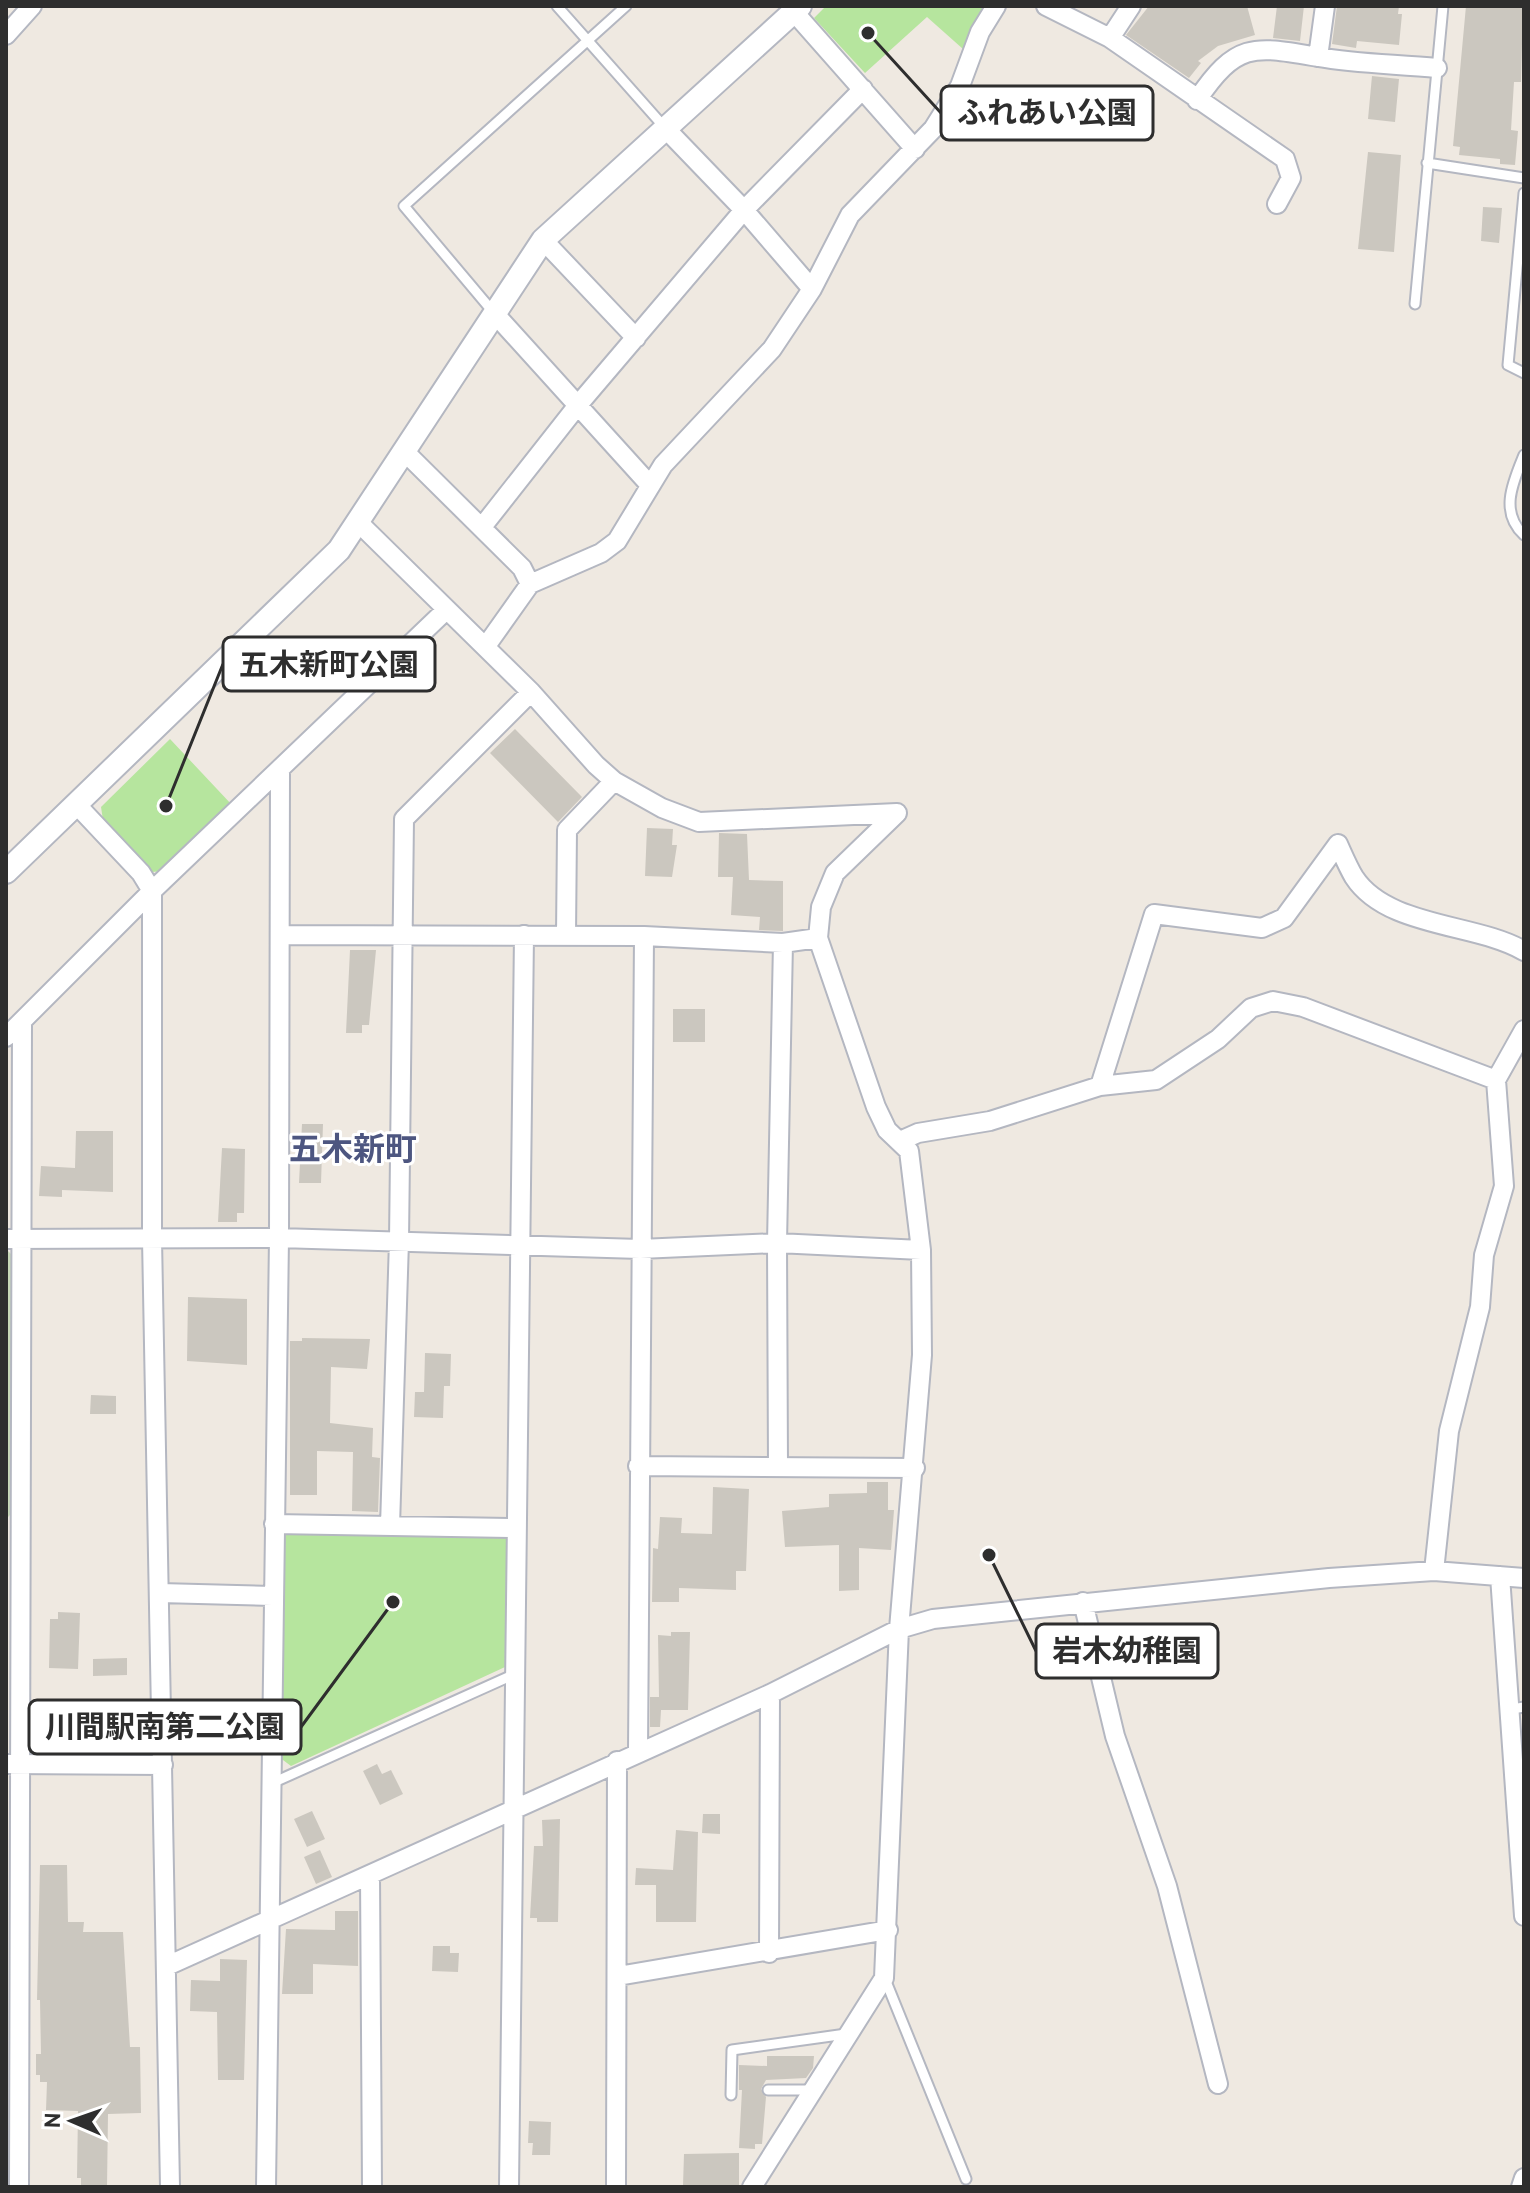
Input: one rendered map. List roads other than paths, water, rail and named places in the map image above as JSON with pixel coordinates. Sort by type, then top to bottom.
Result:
[{"type":"street","points":[[6,35],[32,6]]},
{"type":"street","points":[[486,646],[530,584],[601,553],[617,541],[649,484],[772,349],[812,289],[850,215],[933,129],[960,86],[980,32],[996,6]]},
{"type":"street","points":[[1046,6],[1110,38],[1285,159],[1291,178],[1277,204]]},
{"type":"street","points":[[1110,38],[1131,6]]},
{"type":"street","points":[[1318,57],[1325,6]]},
{"type":"street","points":[[6,872],[339,550],[543,240],[797,9],[915,149]]},
{"type":"street","points":[[1197,100],[1217,70],[1244,53],[1267,48],[1318,57],[1437,68]]},
{"type":"street","points":[[482,527],[578,405],[744,210],[863,89]]},
{"type":"street","points":[[666,129],[744,210],[812,289]]},
{"type":"street","points":[[543,240],[636,338]]},
{"type":"street","points":[[494,313],[649,484]]},
{"type":"street","points":[[405,452],[522,568],[530,584]]},
{"type":"street","points":[[359,523],[445,611],[486,646],[614,781],[680,818],[699,822],[897,813],[835,873],[821,907],[818,938],[876,1107],[887,1130],[909,1151],[921,1250],[922,1355],[915,1468],[899,1629],[884,1978],[752,2187]]},
{"type":"street","points":[[6,1037],[152,891],[280,772],[445,611]]},
{"type":"street","points":[[390,1526],[399,1241],[400,935],[404,819],[531,692]]},
{"type":"street","points":[[266,2187],[279,1238],[280,772]]},
{"type":"street","points":[[566,935],[567,830],[614,781]]},
{"type":"street","points":[[76,804],[141,873],[152,891],[152,1239],[170,2187]]},
{"type":"street","points":[[1100,1086],[1154,914],[1262,928],[1284,918],[1338,844],[1356,880],[1380,899],[1412,917],[1485,936],[1524,951]]},
{"type":"street","points":[[280,935],[644,936],[783,943],[818,938]]},
{"type":"street","points":[[509,2187],[524,935]]},
{"type":"street","points":[[638,1752],[644,936]]},
{"type":"street","points":[[778,1466],[777,1243],[783,943]]},
{"type":"street","points":[[900,1141],[918,1133],[990,1121],[1100,1086],[1156,1080],[1218,1039],[1251,1008],[1273,1001],[1303,1007],[1496,1080]]},
{"type":"street","points":[[19,2187],[14,1764],[14,1239],[22,1022]]},
{"type":"street","points":[[1434,1571],[1449,1431],[1480,1307],[1484,1255],[1504,1186],[1496,1080],[1524,1030]]},
{"type":"street","points":[[14,1239],[279,1238],[640,1249],[777,1243],[921,1250]]},
{"type":"street","points":[[638,1466],[915,1468]]},
{"type":"street","points":[[274,1524],[516,1528]]},
{"type":"street","points":[[167,1966],[770,1694],[899,1629],[933,1619],[1083,1602],[1434,1571],[1524,1578]]},
{"type":"street","points":[[1500,1576],[1518,1708],[1524,1916]]},
{"type":"street","points":[[160,1593],[272,1596]]},
{"type":"street","points":[[1083,1602],[1115,1736],[1167,1886],[1218,2084]]},
{"type":"street","points":[[769,1953],[770,1694]]},
{"type":"street","points":[[616,2187],[617,1761]]},
{"type":"street","points":[[14,1764],[163,1765]]},
{"type":"street","points":[[370,1875],[372,2187]]},
{"type":"street","points":[[618,1976],[769,1953],[888,1930]]},
{"type":"street","points":[[1521,2187],[1524,2178]]},
{"type":"lane","points":[[557,6],[666,129]]},
{"type":"lane","points":[[494,313],[404,206],[626,6]]},
{"type":"lane","points":[[1415,304],[1443,6]]},
{"type":"lane","points":[[1427,163],[1524,178]]},
{"type":"lane","points":[[1524,193],[1508,365],[1524,373]]},
{"type":"lane","points":[[1524,455],[1509,496],[1509,508],[1515,526],[1524,535]]},
{"type":"lane","points":[[270,1784],[515,1674]]},
{"type":"lane","points":[[884,1978],[966,2179]]},
{"type":"lane","points":[[731,2095],[732,2050],[846,2034]]},
{"type":"lane","points":[[768,2090],[813,2090]]},
{"type":"place","name":"ふれあい公園","points":[[868,33]]},
{"type":"place","name":"五木新町公園","points":[[166,806]]},
{"type":"place","name":"岩木幼稚園","points":[[989,1555]]},
{"type":"place","name":"川間駅南第二公園","points":[[393,1602]]},
{"type":"district","name":"五木新町","points":[[353,1152]]}]
